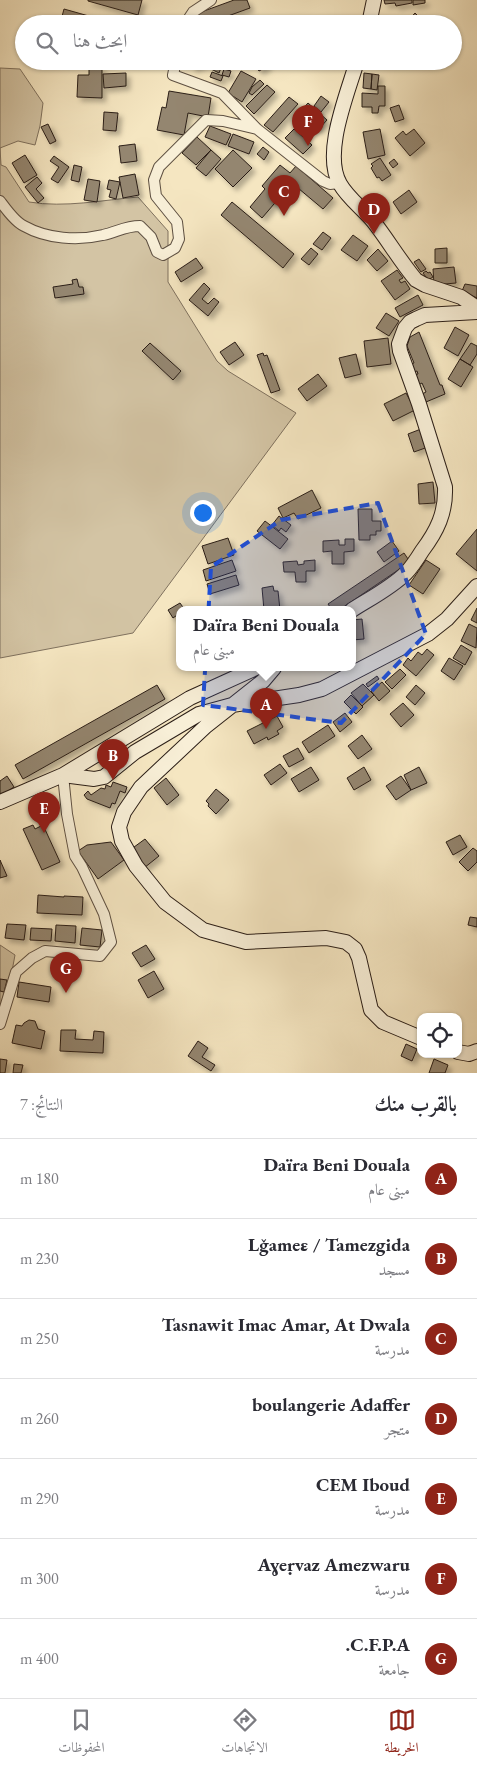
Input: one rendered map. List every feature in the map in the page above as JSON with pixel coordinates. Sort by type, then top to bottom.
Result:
[{"type":"street","points":[[191,15],[211,0]]},
{"type":"street","points":[[371,15],[374,0]]},
{"type":"street","points":[[174,70],[173,75],[222,93],[257,129],[323,180],[330,184],[339,183]]},
{"type":"street","points":[[354,70],[336,129],[334,171],[339,183],[371,219],[416,280],[461,297],[477,310]]},
{"type":"street","points":[[0,201],[22,226],[51,236],[81,239],[104,235],[128,226],[140,226],[151,237],[157,252],[163,255],[175,248],[179,239],[177,222],[156,196],[154,180],[159,167],[206,120],[223,121],[257,129]]},
{"type":"street","points":[[356,607],[397,581],[406,572],[435,532],[442,516],[445,500],[445,487],[441,473],[400,351],[400,338],[410,322],[425,315],[477,310]]},
{"type":"street","points":[[64,775],[94,779],[104,777],[135,752],[199,714],[232,705],[299,695],[322,689],[428,634],[447,619],[477,586]]},
{"type":"street","points":[[0,802],[64,775],[190,698],[249,671]]},
{"type":"street","points":[[271,671],[263,680],[206,726],[141,787],[124,812],[119,827],[122,841],[136,866],[165,902],[203,930],[246,942],[326,938],[346,942],[355,949],[359,958],[372,1010],[383,1022],[417,1036]]},
{"type":"street","points":[[0,1024],[16,972],[32,958],[45,951],[100,956],[111,942],[104,914],[86,874],[75,856],[69,828],[64,775]]},
{"type":"street","points":[[462,1053],[469,1054],[477,1052]]},
{"type":"highlighted area","points":[[378,503],[426,634],[341,723],[203,705],[211,567],[281,520]]},
{"type":"shaded area","points":[[0,68],[21,70],[43,103],[35,145],[18,141],[0,148]]},
{"type":"shaded area","points":[[0,148],[1,165],[6,167],[29,202],[70,204],[138,197],[168,231],[168,282],[217,361],[228,371],[296,413],[133,633],[0,658]]},
{"type":"shaded area","points":[[0,945],[15,955],[7,998],[0,1016]]},
{"type":"building","points":[[88,0],[142,0],[138,15]]},
{"type":"building","points":[[234,0],[247,0],[250,8],[231,15],[193,15]]},
{"type":"building","points":[[384,0],[412,0],[412,3],[396,6],[395,3],[385,4]]},
{"type":"building","points":[[413,0],[425,0],[425,3],[413,5]]},
{"type":"building","points":[[64,9],[85,15],[62,15]]},
{"type":"building","points":[[89,70],[102,70],[102,98],[77,97],[78,75],[89,75]]},
{"type":"building","points":[[224,70],[231,71],[229,77],[222,75]]},
{"type":"building","points":[[241,71],[256,79],[242,102],[228,93]]},
{"type":"building","points":[[212,72],[223,76],[221,81],[210,77]]},
{"type":"building","points":[[126,73],[126,86],[104,88],[103,74]]},
{"type":"building","points":[[364,73],[372,74],[371,89],[363,88]]},
{"type":"building","points":[[372,74],[379,75],[377,90],[371,89]]},
{"type":"building","points":[[260,80],[264,84],[252,95],[249,93],[252,87]]},
{"type":"building","points":[[267,85],[275,92],[254,114],[246,106]]},
{"type":"building","points":[[378,86],[385,86],[385,106],[379,106],[378,113],[372,113],[372,107],[362,107],[362,93],[378,94]]},
{"type":"building","points":[[169,91],[211,98],[208,117],[188,113],[184,135],[157,130],[162,107],[166,108]]},
{"type":"building","points":[[321,96],[329,102],[321,112],[314,106]]},
{"type":"building","points":[[289,97],[298,104],[273,132],[264,125]]},
{"type":"building","points":[[308,103],[327,120],[318,130],[299,113]]},
{"type":"building","points":[[399,105],[404,119],[395,122],[390,108]]},
{"type":"building","points":[[104,112],[118,113],[116,131],[103,130]]},
{"type":"building","points":[[48,124],[56,141],[50,144],[41,127]]},
{"type":"building","points":[[210,126],[231,134],[226,145],[205,137]]},
{"type":"building","points":[[294,129],[312,145],[303,154],[285,138]]},
{"type":"building","points":[[380,129],[385,155],[368,159],[363,132]]},
{"type":"building","points":[[414,129],[425,143],[410,156],[395,138],[403,131],[406,135]]},
{"type":"building","points":[[233,134],[254,142],[249,154],[228,146]]},
{"type":"building","points":[[197,137],[211,150],[196,165],[182,153]]},
{"type":"building","points":[[135,144],[137,161],[121,163],[119,146]]},
{"type":"building","points":[[263,147],[269,152],[264,160],[257,154]]},
{"type":"building","points":[[211,150],[221,159],[206,176],[196,168]]},
{"type":"building","points":[[233,150],[252,168],[233,187],[215,169]]},
{"type":"building","points":[[25,155],[37,175],[24,183],[12,163]]},
{"type":"building","points":[[54,156],[69,167],[58,183],[51,179],[59,167],[50,161]]},
{"type":"building","points":[[380,158],[391,175],[382,181],[379,177],[377,178],[371,168],[373,166],[371,164]]},
{"type":"building","points":[[394,159],[398,164],[393,168],[389,163]]},
{"type":"building","points":[[74,165],[82,167],[79,182],[71,180]]},
{"type":"building","points":[[280,165],[290,173],[296,166],[333,198],[323,209],[292,183],[262,218],[250,207],[265,189],[262,186]]},
{"type":"building","points":[[135,174],[139,195],[123,198],[119,177]]},
{"type":"building","points":[[37,177],[42,183],[36,189],[44,198],[38,203],[25,187]]},
{"type":"building","points":[[88,179],[100,181],[97,202],[84,200]]},
{"type":"building","points":[[109,180],[120,182],[116,199],[109,197],[111,190],[107,189]]},
{"type":"building","points":[[409,190],[417,202],[401,214],[393,202]]},
{"type":"building","points":[[232,202],[294,254],[283,268],[221,215]]},
{"type":"building","points":[[323,232],[331,238],[322,250],[313,244]]},
{"type":"building","points":[[353,235],[368,246],[357,261],[341,250]]},
{"type":"building","points":[[311,248],[318,254],[309,265],[301,259]]},
{"type":"building","points":[[447,248],[447,263],[435,263],[435,249]]},
{"type":"building","points":[[378,249],[388,261],[377,271],[367,260]]},
{"type":"building","points":[[196,258],[203,268],[181,282],[175,272]]},
{"type":"building","points":[[419,259],[426,269],[421,272],[414,262]]},
{"type":"building","points":[[454,267],[456,283],[434,285],[433,269]]},
{"type":"building","points":[[397,270],[403,278],[399,280],[401,283],[405,281],[410,289],[395,300],[381,281]]},
{"type":"building","points":[[426,271],[430,272],[433,277],[428,280],[423,273]]},
{"type":"building","points":[[77,279],[79,287],[83,287],[84,294],[55,298],[53,287],[73,284],[72,280]]},
{"type":"building","points":[[204,283],[210,289],[202,299],[208,304],[214,298],[219,302],[208,316],[189,300]]},
{"type":"building","points":[[465,284],[477,286],[477,298],[462,291]]},
{"type":"building","points":[[418,295],[423,305],[400,317],[395,308]]},
{"type":"building","points":[[386,313],[399,321],[389,336],[376,328]]},
{"type":"building","points":[[455,327],[469,335],[458,356],[444,348]]},
{"type":"building","points":[[419,332],[445,394],[426,402],[422,394],[426,392],[422,383],[418,385],[414,375],[418,374],[417,371],[414,372],[411,364],[414,363],[407,346],[410,337]]},
{"type":"building","points":[[388,338],[391,364],[367,367],[364,341]]},
{"type":"building","points":[[235,342],[244,355],[229,365],[220,352]]},
{"type":"building","points":[[150,343],[181,371],[173,380],[142,351]]},
{"type":"building","points":[[471,343],[477,346],[477,354],[470,365],[460,359]]},
{"type":"building","points":[[263,353],[264,356],[267,355],[280,390],[271,393],[257,355]]},
{"type":"building","points":[[356,354],[361,374],[345,378],[339,358]]},
{"type":"building","points":[[460,359],[473,367],[461,387],[448,379]]},
{"type":"building","points":[[318,374],[327,386],[307,401],[298,389]]},
{"type":"building","points":[[406,393],[415,410],[393,421],[384,404]]},
{"type":"building","points":[[421,429],[428,447],[414,452],[408,434]]},
{"type":"building","points":[[433,482],[435,503],[419,504],[418,484]]},
{"type":"building","points":[[312,490],[321,508],[298,519],[294,513],[283,518],[278,508]]},
{"type":"building","points":[[358,509],[372,509],[372,521],[381,521],[381,531],[376,531],[376,535],[370,535],[370,540],[359,540]]},
{"type":"building","points":[[279,516],[291,525],[286,532],[281,528],[279,531],[272,525]]},
{"type":"building","points":[[265,521],[288,539],[280,549],[257,531]]},
{"type":"building","points":[[477,529],[477,571],[456,554]]},
{"type":"building","points":[[228,538],[234,555],[208,564],[202,546]]},
{"type":"building","points":[[345,539],[354,539],[354,551],[344,552],[344,564],[332,564],[332,551],[323,552],[323,541],[339,540],[339,545],[345,545]]},
{"type":"building","points":[[392,541],[399,551],[384,562],[377,552]]},
{"type":"building","points":[[404,553],[410,562],[345,606],[329,606],[328,604]]},
{"type":"building","points":[[232,560],[236,571],[206,581],[203,570]]},
{"type":"building","points":[[315,560],[315,571],[306,571],[306,582],[296,582],[295,572],[284,572],[283,562],[297,561],[298,565],[304,564],[304,561]]},
{"type":"building","points":[[426,560],[440,569],[423,594],[409,585]]},
{"type":"building","points":[[236,575],[239,585],[210,594],[207,584]]},
{"type":"building","points":[[273,586],[274,591],[278,591],[280,606],[264,606],[262,588]]},
{"type":"building","points":[[180,603],[182,606],[176,606],[176,616],[173,618],[168,610]]},
{"type":"building","points":[[477,608],[477,623],[471,620]]},
{"type":"building","points":[[362,619],[364,639],[356,640],[356,620]]},
{"type":"building","points":[[469,624],[477,628],[476,648],[461,641]]},
{"type":"building","points":[[461,645],[472,652],[465,665],[453,658]]},
{"type":"building","points":[[427,649],[434,655],[416,676],[403,665],[408,658],[411,661],[418,652],[422,655]]},
{"type":"building","points":[[449,658],[463,666],[454,680],[441,671]]},
{"type":"building","points":[[400,669],[406,675],[392,689],[385,682]]},
{"type":"building","points":[[377,676],[379,679],[368,687],[366,684]]},
{"type":"building","points":[[382,682],[390,691],[379,701],[371,691]]},
{"type":"building","points":[[363,684],[374,695],[362,706],[351,693]]},
{"type":"building","points":[[157,685],[165,699],[23,779],[15,765]]},
{"type":"building","points":[[416,685],[425,693],[415,705],[406,697]]},
{"type":"building","points":[[351,695],[363,707],[356,714],[344,702]]},
{"type":"building","points":[[403,703],[414,715],[401,727],[390,714]]},
{"type":"building","points":[[345,713],[352,722],[340,732],[333,722]]},
{"type":"building","points":[[277,716],[283,727],[277,731],[279,734],[268,740],[267,737],[254,744],[247,731]]},
{"type":"building","points":[[328,725],[335,736],[309,753],[302,742]]},
{"type":"building","points":[[362,735],[372,749],[358,759],[348,746]]},
{"type":"building","points":[[298,748],[304,759],[289,767],[283,756]]},
{"type":"building","points":[[280,764],[287,773],[271,785],[264,775]]},
{"type":"building","points":[[311,767],[319,780],[299,792],[291,779]]},
{"type":"building","points":[[364,767],[371,780],[354,790],[347,778]]},
{"type":"building","points":[[419,767],[427,783],[411,790],[404,775]]},
{"type":"building","points":[[7,776],[14,787],[0,796],[0,781]]},
{"type":"building","points":[[401,776],[411,790],[396,800],[386,786]]},
{"type":"building","points":[[166,778],[179,795],[167,805],[154,788]]},
{"type":"building","points":[[113,782],[127,787],[125,793],[120,791],[115,804],[112,803],[110,808],[87,799],[84,795],[88,791],[91,795],[101,788],[105,789],[106,785],[111,787]]},
{"type":"building","points":[[216,789],[229,800],[216,814],[206,801]]},
{"type":"building","points":[[33,825],[35,829],[43,825],[60,862],[42,870],[23,829]]},
{"type":"building","points":[[460,835],[467,847],[453,855],[446,842]]},
{"type":"building","points":[[145,839],[159,856],[144,868],[130,850]]},
{"type":"building","points":[[111,842],[124,860],[98,879],[78,851],[87,845]]},
{"type":"building","points":[[473,848],[477,851],[477,862],[468,871],[459,862]]},
{"type":"building","points":[[0,860],[7,876],[0,878]]},
{"type":"building","points":[[38,895],[83,897],[82,915],[37,913]]},
{"type":"building","points":[[470,917],[477,918],[477,927],[468,925]]},
{"type":"building","points":[[7,924],[26,925],[24,940],[5,938]]},
{"type":"building","points":[[56,925],[76,926],[75,943],[55,941]]},
{"type":"building","points":[[31,928],[52,929],[51,941],[30,940]]},
{"type":"building","points":[[82,928],[102,930],[100,947],[80,945]]},
{"type":"building","points":[[146,945],[155,959],[141,967],[132,953]]},
{"type":"building","points":[[154,971],[164,989],[148,998],[138,980]]},
{"type":"building","points":[[0,979],[7,980],[4,992],[0,991]]},
{"type":"building","points":[[19,982],[51,987],[49,1002],[17,997]]},
{"type":"building","points":[[29,1020],[35,1021],[38,1029],[45,1031],[41,1049],[12,1043],[16,1025],[22,1026]]},
{"type":"building","points":[[61,1030],[76,1030],[75,1039],[93,1040],[94,1031],[104,1032],[103,1053],[60,1051]]},
{"type":"building","points":[[198,1041],[208,1048],[202,1057],[215,1065],[211,1071],[188,1056]]},
{"type":"building","points":[[406,1044],[417,1049],[412,1061],[401,1056]]},
{"type":"building","points":[[0,1059],[7,1060],[5,1073],[0,1073]]},
{"type":"building","points":[[434,1059],[448,1065],[445,1073],[429,1073]]},
{"type":"building","points":[[14,1064],[23,1065],[21,1073],[13,1073]]},
{"type":"place","name":"Aɣeṛvaz Amezwaru","points":[[308,146]]},
{"type":"place","name":"Tasnawit Imac Amar, At Dwala","points":[[284,216]]},
{"type":"place","name":"boulangerie Adaffer","points":[[374,234]]},
{"type":"place","name":"Daïra Beni Douala","points":[[266,729]]},
{"type":"place","name":"Lǧameɛ / Tamezgida","points":[[113,780]]},
{"type":"place","name":"CEM Iboud","points":[[44,833]]},
{"type":"place","name":"C.F.P.A.","points":[[66,993]]}]
